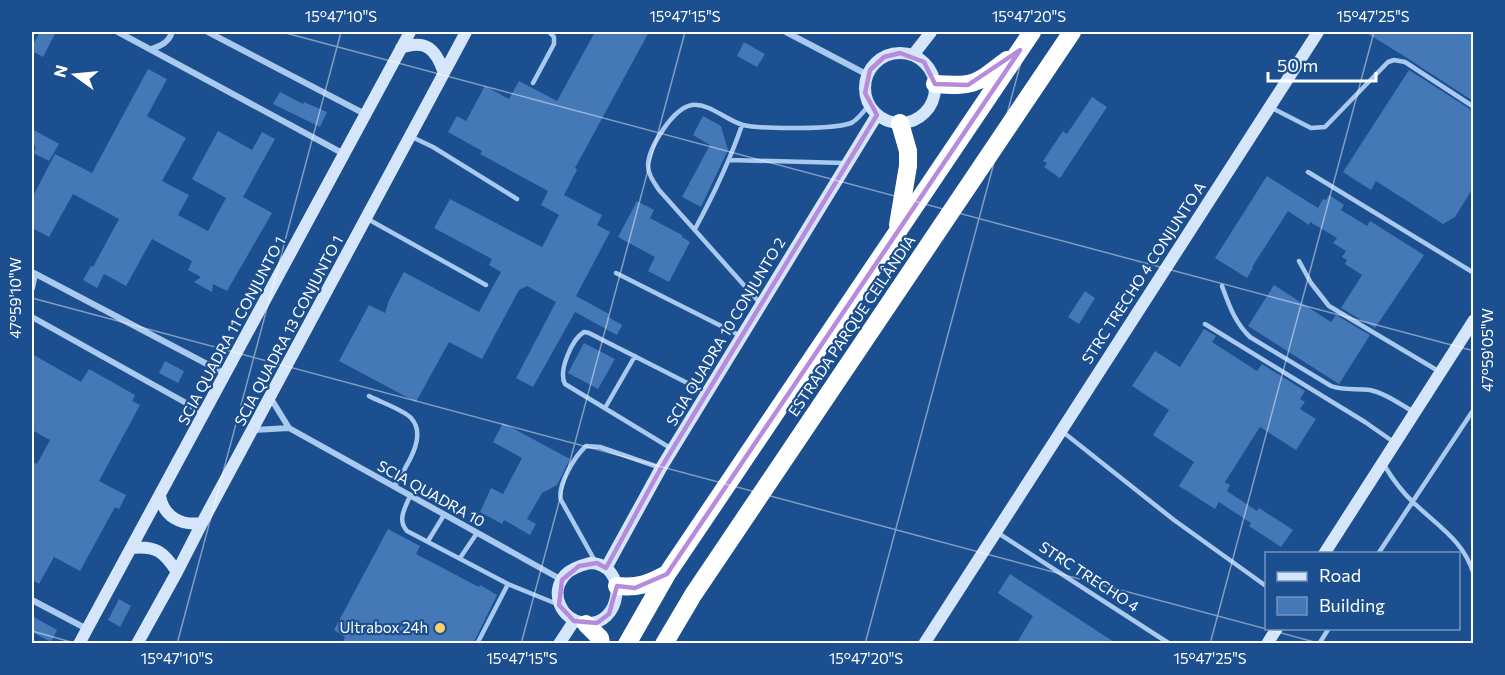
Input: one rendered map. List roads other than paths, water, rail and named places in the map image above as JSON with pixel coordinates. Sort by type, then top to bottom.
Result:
[{"type":"highway","name":"ESTRADA PARQUE CEILÂNDIA","points":[[627,644],[667,574],[1032,32]]},
{"type":"highway","name":"ESTRADA PARQUE CEILÂNDIA","points":[[664,644],[693,595],[1072,32]]},
{"type":"highway","points":[[935,84],[968,85],[982,79],[1020,50]]},
{"type":"highway","points":[[897,233],[908,166],[908,151],[900,123]]},
{"type":"highway","points":[[617,586],[635,588],[667,574]]},
{"type":"highway","points":[[580,622],[600,638],[602,644]]},
{"type":"street","points":[[118,32],[345,154]]},
{"type":"street","points":[[151,49],[162,45],[172,32]]},
{"type":"street","points":[[208,32],[365,114]]},
{"type":"street","name":"SCIA QUADRA 11 CONJUNTO 1","points":[[79,644],[410,32]]},
{"type":"street","name":"SCIA QUADRA 13 CONJUNTO 1","points":[[137,644],[466,32]]},
{"type":"street","points":[[786,32],[868,75]]},
{"type":"street","points":[[913,55],[931,32]]},
{"type":"street","name":"STRC TRECHO 4 CONJUNTO A","points":[[924,644],[1318,32]]},
{"type":"street","points":[[401,48],[411,44],[424,45],[439,59],[444,73]]},
{"type":"street","points":[[900,53],[913,55],[924,62],[932,73],[935,84],[933,98],[926,111],[914,120],[900,123],[888,122],[873,110],[865,93],[868,75],[876,63],[884,57],[900,53]]},
{"type":"street","name":"SCIA QUADRA 10 CONJUNTO 2","points":[[602,566],[847,163],[873,110]]},
{"type":"street","points":[[32,288],[33,273],[226,374]]},
{"type":"street","points":[[32,317],[204,413]]},
{"type":"street","points":[[1325,552],[1440,372],[1469,338],[1473,320]]},
{"type":"street","name":"SCIA QUADRA 10","points":[[270,397],[289,428],[562,580]]},
{"type":"street","points":[[252,430],[289,428]]},
{"type":"street","points":[[160,496],[162,507],[169,515],[180,522],[202,523]]},
{"type":"street","points":[[131,548],[145,546],[156,549],[168,558],[177,572]]},
{"type":"street","points":[[579,566],[602,566],[614,576],[617,586],[616,601],[609,614],[597,623],[580,622],[559,605],[557,595],[562,580],[565,575],[579,566]]},
{"type":"street","points":[[32,600],[87,629]]},
{"type":"street","points":[[559,644],[580,622]]},
{"type":"street","points":[[1267,644],[1276,630]]},
{"type":"lane","points":[[533,83],[554,44],[554,37],[549,32]]},
{"type":"lane","points":[[1269,107],[1311,128],[1325,127],[1388,62],[1394,60],[1405,62],[1473,107]]},
{"type":"lane","points":[[761,304],[651,179],[648,168],[649,156],[671,118],[683,108],[693,105],[702,106],[742,125],[770,128],[839,125],[853,122],[873,110]]},
{"type":"lane","points":[[695,230],[718,188],[742,125]]},
{"type":"lane","points":[[410,136],[433,147],[517,199]]},
{"type":"lane","points":[[730,160],[847,163]]},
{"type":"lane","points":[[1308,172],[1473,273]]},
{"type":"lane","points":[[366,218],[486,285]]},
{"type":"lane","points":[[1299,261],[1311,284],[1329,306],[1440,372]]},
{"type":"lane","points":[[616,273],[741,336]]},
{"type":"lane","points":[[1222,286],[1233,316],[1250,337],[1331,386],[1342,390],[1371,390],[1414,412]]},
{"type":"lane","points":[[1205,324],[1365,422],[1395,443]]},
{"type":"lane","points":[[672,449],[565,384],[562,378],[564,366],[576,340],[584,332],[589,333],[706,393]]},
{"type":"lane","points":[[605,408],[635,356]]},
{"type":"lane","points":[[369,396],[411,417],[416,426],[417,440],[394,487]]},
{"type":"lane","points":[[1379,552],[1473,409]]},
{"type":"lane","points":[[1061,430],[1174,520],[1265,585]]},
{"type":"lane","points":[[602,566],[561,500],[559,492],[561,484],[581,450],[586,446],[600,447],[661,468]]},
{"type":"lane","points":[[1382,463],[1412,502],[1446,529],[1461,545],[1473,575]]},
{"type":"lane","points":[[410,496],[401,519],[407,531],[508,584],[559,605]]},
{"type":"lane","points":[[428,541],[444,515]]},
{"type":"lane","name":"STRC TRECHO 4","points":[[996,532],[1170,644]]},
{"type":"lane","points":[[460,558],[477,533]]},
{"type":"lane","points":[[477,644],[508,584]]},
{"type":"lane","points":[[1319,644],[1328,630]]},
{"type":"place","name":"Ultrabox 24h","points":[[440,628]]}]
